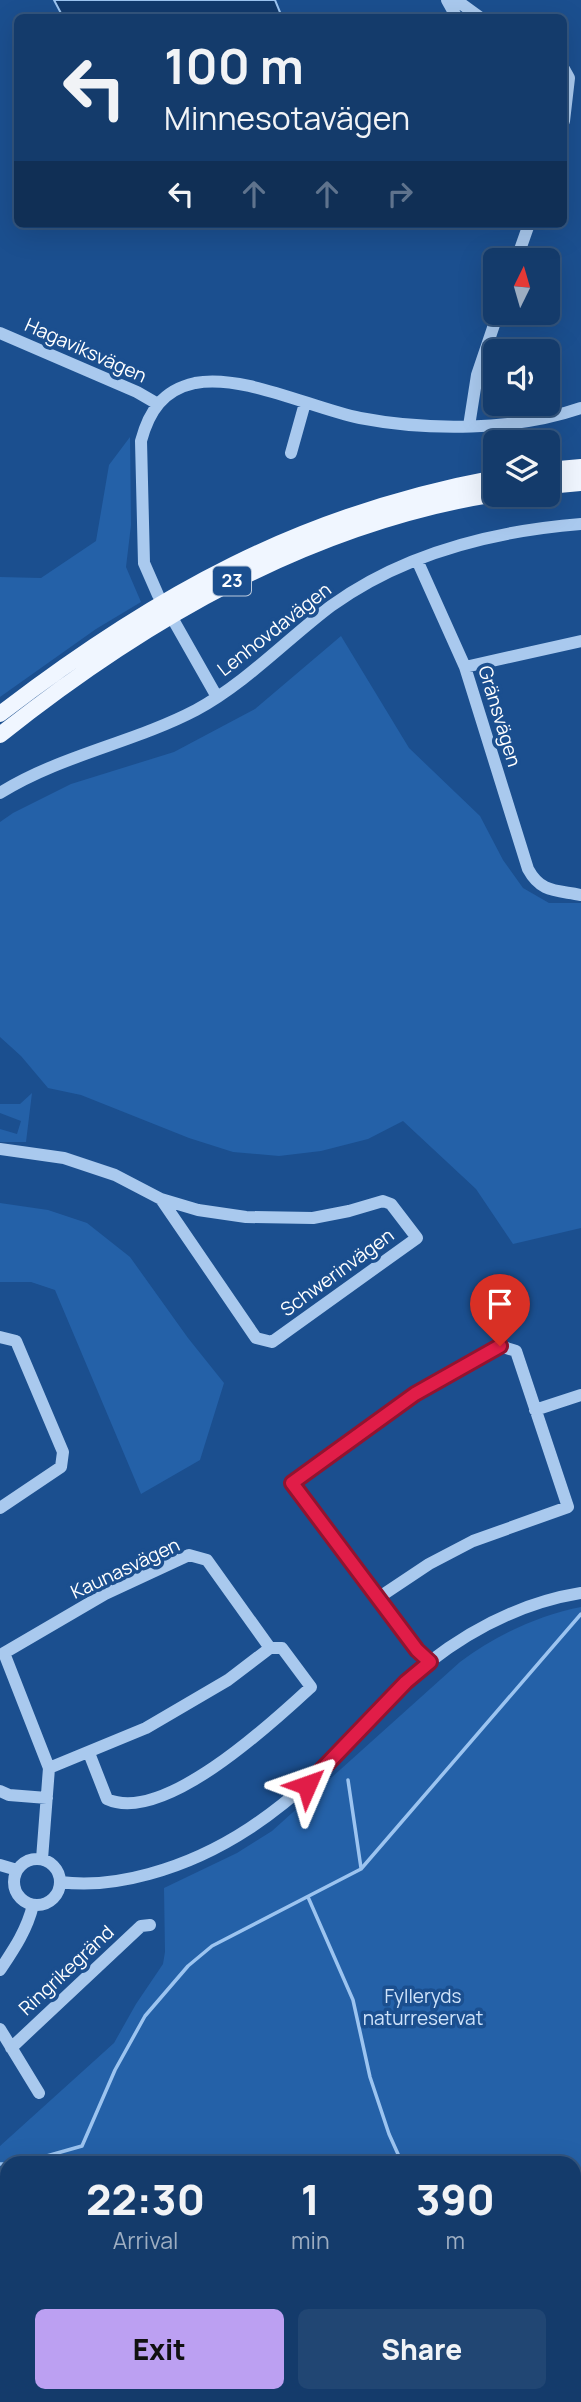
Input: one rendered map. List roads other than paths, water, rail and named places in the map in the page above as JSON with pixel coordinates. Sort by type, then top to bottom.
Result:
[{"type":"main road","points":[[560,469],[581,467]]},
{"type":"main road","name":"23","points":[[0,714],[122,627],[244,558],[284,539],[360,510],[483,481]]},
{"type":"main road","points":[[560,485],[581,483]]},
{"type":"main road","name":"23","points":[[0,735],[118,648],[167,617],[257,568],[347,531],[430,507],[483,496]]},
{"type":"street","points":[[456,0],[475,14]]},
{"type":"street","points":[[567,74],[567,95]]},
{"type":"street","points":[[520,248],[526,228]]},
{"type":"street","points":[[469,425],[477,375],[494,326]]},
{"type":"street","name":"Hagaviksvägen","points":[[0,333],[137,392],[156,404]]},
{"type":"street","points":[[158,595],[144,563],[141,441],[145,425],[156,404],[173,390],[218,381],[360,418],[469,425],[506,424],[546,418],[581,408]]},
{"type":"street","points":[[292,453],[304,402]]},
{"type":"street","name":"Lenhovdavägen","points":[[0,793],[17,782],[65,761],[177,719],[217,697],[331,607],[384,574],[478,540],[581,524]]},
{"type":"street","name":"Gränsvägen","points":[[417,560],[465,667],[524,856],[534,880],[540,886],[581,895]]},
{"type":"street","points":[[175,623],[217,697]]},
{"type":"street","points":[[465,667],[581,641]]},
{"type":"street","name":"Schwerinvägen","points":[[0,1149],[43,1153],[81,1163],[114,1175],[161,1199],[221,1214],[295,1219],[330,1216],[383,1201],[391,1204],[417,1238],[272,1342],[264,1342],[256,1338],[161,1199]]},
{"type":"street","points":[[0,1337],[16,1341],[63,1452],[61,1467],[0,1508]]},
{"type":"street","points":[[377,1598],[429,1564],[473,1541],[568,1507],[516,1351],[500,1346],[415,1394],[292,1483],[377,1598],[417,1650],[430,1662]]},
{"type":"street","points":[[535,1410],[581,1395]]},
{"type":"street","name":"Kaunasvägen","points":[[42,1860],[49,1768],[2,1654],[106,1594],[190,1555],[207,1560],[270,1648],[282,1648],[311,1687],[245,1745],[194,1779],[153,1798],[129,1803],[116,1803],[107,1799],[89,1753]]},
{"type":"street","points":[[60,1882],[94,1883],[135,1877],[171,1868],[235,1839],[292,1799],[336,1757],[406,1682],[430,1662],[517,1610],[555,1597],[581,1593]]},
{"type":"street","points":[[49,1768],[146,1728],[176,1712],[228,1680],[270,1648]]},
{"type":"street","points":[[0,1791],[9,1795],[47,1798]]},
{"type":"street","points":[[42,1860],[57,1870],[60,1882],[52,1899],[46,1903],[33,1905],[22,1899],[15,1889],[17,1870],[28,1861],[42,1860]]},
{"type":"street","points":[[0,1865],[17,1870]]},
{"type":"street","points":[[0,1970],[23,1934],[33,1905]]},
{"type":"street","name":"Ringrikegränd","points":[[11,2048],[141,1926],[150,1925]]},
{"type":"street","name":"Ringrikegränd","points":[[0,2029],[39,2093]]},
{"type":"waterway","points":[[47,2156],[82,2146],[115,2070],[145,2016],[188,1966],[212,1946],[361,1869],[581,1614]]},
{"type":"waterway","points":[[348,1780],[361,1868]]},
{"type":"waterway","points":[[308,1897],[353,2000],[370,2077],[399,2156]]},
{"type":"park label","name":"Fylleryds naturreservat","points":[[423,2007]]}]
